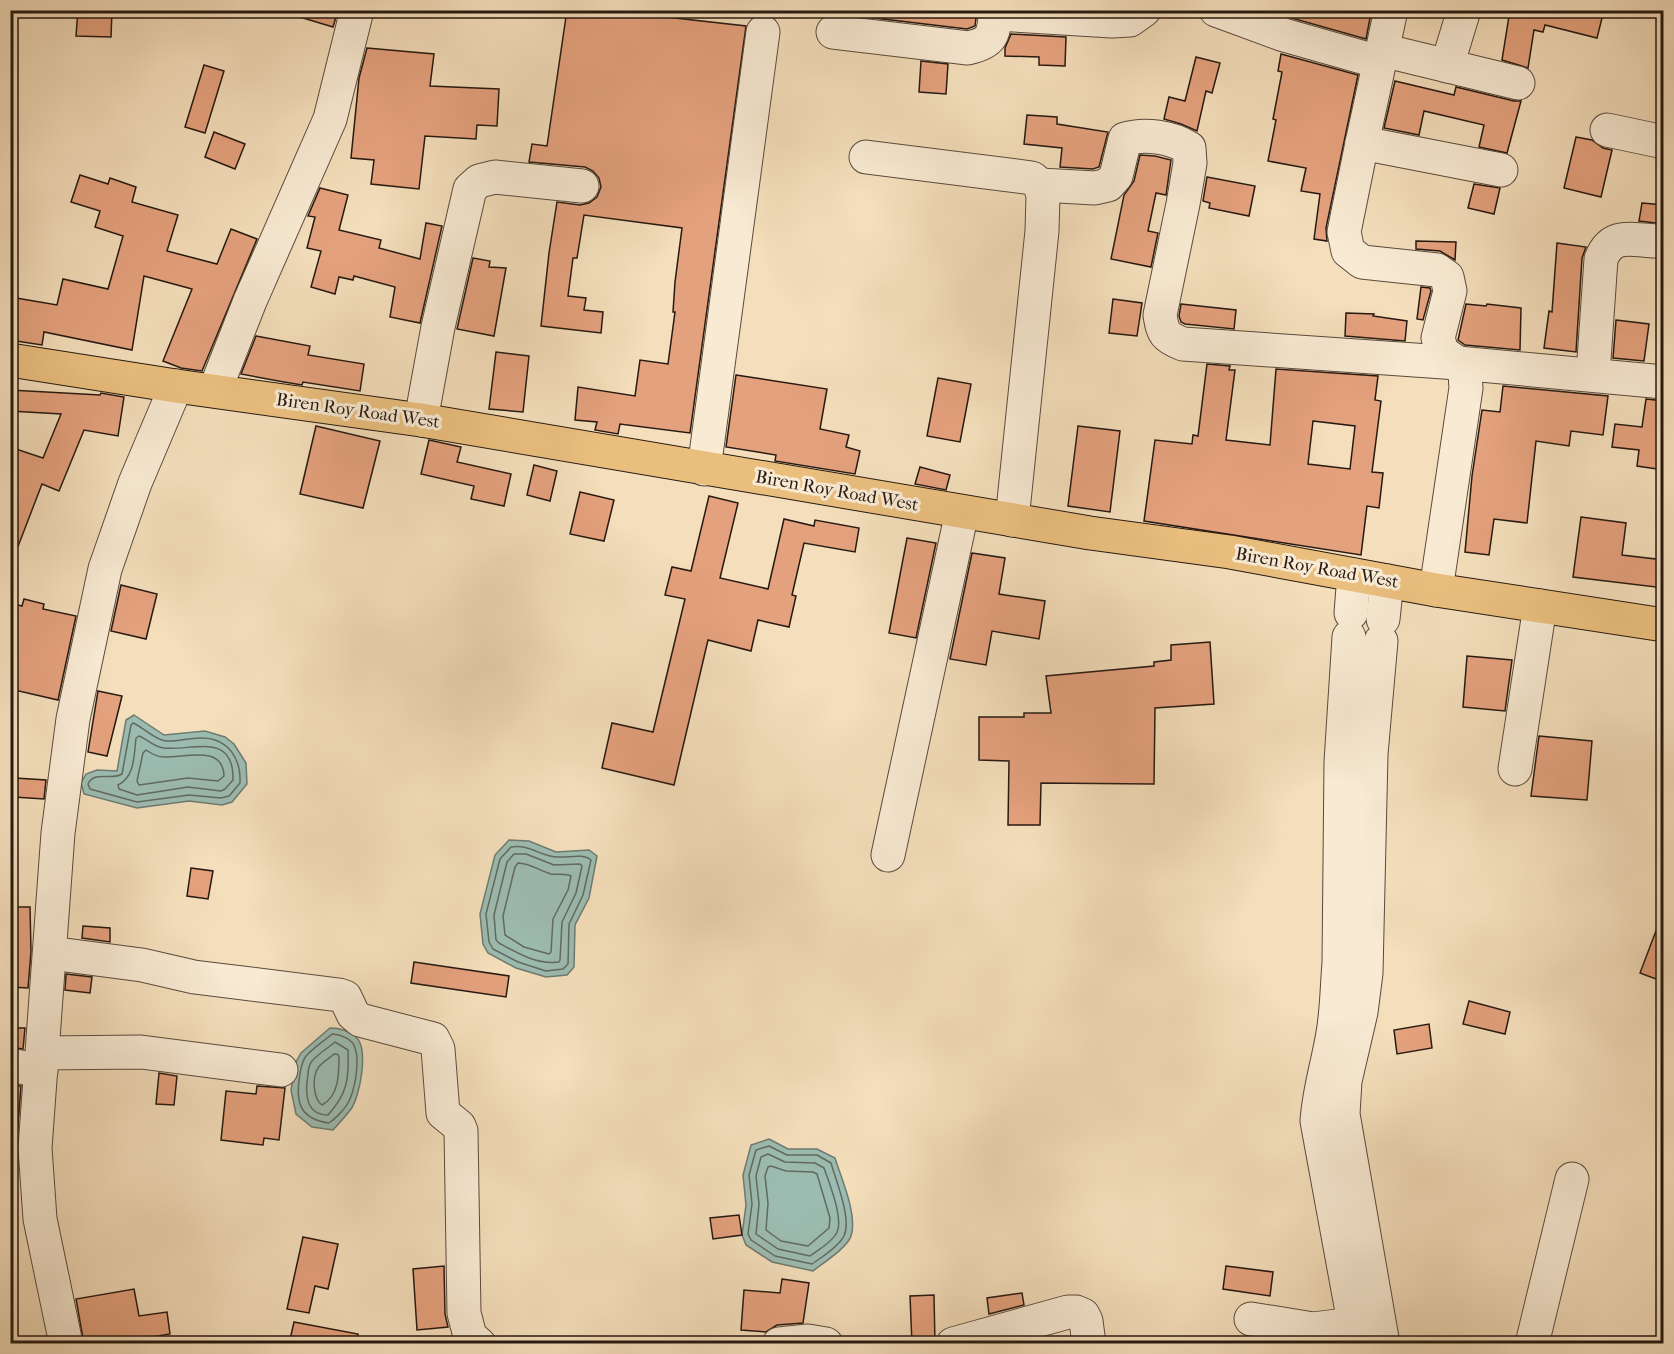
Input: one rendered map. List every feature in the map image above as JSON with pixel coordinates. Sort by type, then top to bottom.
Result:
[{"type":"main road","name":"Biren Roy Road West","points":[[10,360],[554,441],[704,469],[777,479],[962,512],[1090,533],[1230,552],[1436,590],[1664,625]]},
{"type":"street","points":[[214,390],[250,301],[330,120],[357,10]]},
{"type":"street","points":[[833,32],[968,48],[984,44],[993,34],[996,12],[1112,21],[1130,20],[1144,10]]},
{"type":"street","points":[[1216,10],[1284,34],[1380,56],[1447,66],[1518,83]]},
{"type":"street","points":[[1391,10],[1344,232],[1348,251],[1362,262],[1437,270],[1447,278],[1450,291],[1438,338],[1442,352],[1458,363],[1465,374],[1466,388],[1436,590]]},
{"type":"street","points":[[1447,66],[1464,10]]},
{"type":"street","points":[[704,469],[763,32]]},
{"type":"street","points":[[1607,130],[1664,142]]},
{"type":"street","points":[[1040,185],[1095,188],[1108,185],[1116,176],[1125,139],[1137,136],[1177,141],[1189,148],[1190,163],[1160,315],[1162,329],[1169,339],[1183,344],[1458,363],[1664,382]]},
{"type":"street","points":[[1362,143],[1501,170]]},
{"type":"street","points":[[866,157],[1032,178],[1040,185],[1043,196],[1042,231],[1012,520]]},
{"type":"street","points":[[421,420],[438,327],[470,189],[479,180],[495,177],[582,186]]},
{"type":"street","points":[[1593,374],[1601,259],[1606,247],[1616,240],[1656,241]]},
{"type":"street","points":[[66,1344],[40,1219],[31,1063],[50,953],[58,833],[73,719],[89,639],[105,569],[131,494],[176,386]]},
{"type":"street","points":[[888,855],[962,512]]},
{"type":"street","points":[[1354,575],[1366,628],[1371,754],[1366,973],[1361,1012],[1345,1081],[1343,1114],[1383,1344]]},
{"type":"street","points":[[1251,1319],[1356,1334],[1317,1121],[1319,1094],[1334,1032],[1337,994],[1341,762],[1366,628],[1387,581]]},
{"type":"street","points":[[1515,769],[1540,606]]},
{"type":"street","points":[[50,953],[142,965],[194,977],[339,995],[345,997],[352,1014],[360,1020],[433,1039],[438,1050],[443,1113],[459,1126],[460,1131],[464,1313],[470,1336],[479,1344]]},
{"type":"street","points":[[31,1063],[141,1052],[281,1070]]},
{"type":"street","points":[[1533,1344],[1572,1179]]},
{"type":"street","points":[[952,1344],[1068,1312],[1076,1312],[1083,1315],[1086,1321],[1089,1344]]},
{"type":"street","points":[[779,1344],[808,1341],[826,1344]]},
{"type":"water","points":[[134,715],[164,735],[205,731],[225,737],[234,744],[246,763],[247,784],[232,802],[222,805],[189,801],[137,808],[84,794],[81,783],[86,774],[97,770],[117,771],[126,720]]},
{"type":"water","points":[[509,840],[529,841],[556,852],[589,850],[597,856],[589,898],[575,925],[574,967],[567,975],[546,977],[516,968],[488,953],[483,944],[480,914],[495,855]]},
{"type":"water","points":[[330,1028],[344,1030],[356,1037],[360,1043],[363,1062],[354,1103],[333,1130],[312,1127],[296,1114],[291,1090],[296,1062],[301,1053]]},
{"type":"water","points":[[769,1139],[788,1149],[817,1149],[835,1158],[845,1186],[851,1207],[853,1227],[851,1236],[840,1250],[813,1271],[772,1262],[746,1245],[742,1235],[746,1205],[743,1175],[751,1145]]},
{"type":"building","points":[[78,10],[112,10],[111,37],[76,36]]},
{"type":"building","points":[[294,10],[338,10],[333,27],[293,15]]},
{"type":"building","points":[[567,10],[622,10],[622,12],[746,26],[690,433],[620,424],[618,434],[595,430],[597,422],[575,420],[578,387],[635,396],[640,360],[668,364],[682,228],[584,215],[577,258],[573,258],[568,296],[586,298],[584,310],[603,312],[601,333],[541,326],[557,202],[580,205],[589,203],[597,197],[601,187],[599,178],[585,167],[529,162],[532,144],[547,146]]},
{"type":"building","points":[[866,10],[977,10],[975,26],[967,29],[866,17]]},
{"type":"building","points":[[1289,10],[1360,10],[1371,13],[1366,39],[1288,17]]},
{"type":"building","points":[[1510,10],[1604,10],[1597,38],[1545,25],[1543,32],[1534,30],[1528,68],[1502,60]]},
{"type":"building","points":[[1011,34],[1066,37],[1065,66],[1039,65],[1039,57],[1005,56],[1005,48]]},
{"type":"building","points":[[367,48],[434,54],[430,86],[499,89],[497,126],[477,125],[476,139],[425,136],[419,189],[371,184],[374,160],[351,158],[359,78]]},
{"type":"building","points":[[1281,54],[1358,75],[1326,228],[1327,241],[1314,239],[1320,194],[1301,191],[1306,168],[1268,161],[1282,72],[1278,71]]},
{"type":"building","points":[[1196,57],[1220,63],[1212,93],[1206,91],[1197,131],[1164,119],[1169,97],[1185,101]]},
{"type":"building","points":[[921,61],[948,64],[946,94],[919,92]]},
{"type":"building","points":[[204,65],[224,71],[205,133],[185,127]]},
{"type":"building","points":[[1395,81],[1454,95],[1456,87],[1521,101],[1507,153],[1479,147],[1484,125],[1424,111],[1419,135],[1384,128]]},
{"type":"building","points":[[1027,115],[1057,117],[1057,124],[1108,132],[1099,167],[1093,169],[1060,167],[1062,148],[1024,144]]},
{"type":"building","points":[[214,132],[245,144],[235,169],[205,157]]},
{"type":"building","points":[[1576,137],[1592,140],[1603,148],[1612,150],[1601,197],[1564,188]]},
{"type":"building","points":[[1140,155],[1171,160],[1166,195],[1156,193],[1148,231],[1158,233],[1151,267],[1111,259],[1124,195],[1134,181]]},
{"type":"building","points":[[80,175],[108,184],[110,178],[136,187],[132,202],[178,215],[167,251],[217,264],[231,229],[257,239],[202,371],[181,368],[163,361],[192,289],[144,276],[132,350],[44,332],[42,345],[10,340],[10,297],[57,305],[63,279],[108,289],[123,236],[95,227],[100,211],[71,202]]},
{"type":"building","points":[[1207,177],[1255,186],[1249,216],[1209,208],[1210,203],[1203,201]]},
{"type":"building","points":[[1474,184],[1500,188],[1494,214],[1468,208]]},
{"type":"building","points":[[320,188],[348,195],[339,230],[381,240],[379,248],[420,259],[426,223],[442,226],[420,323],[390,317],[395,287],[354,276],[353,280],[339,277],[335,294],[311,287],[321,251],[307,248],[315,217],[308,216]]},
{"type":"building","points":[[1642,203],[1664,205],[1664,224],[1639,221]]},
{"type":"building","points":[[1416,241],[1456,242],[1455,260],[1440,251],[1416,249]]},
{"type":"building","points":[[1557,243],[1586,247],[1582,258],[1576,352],[1544,348],[1549,311],[1552,312]]},
{"type":"building","points":[[473,258],[490,261],[489,267],[506,268],[494,336],[457,329]]},
{"type":"building","points":[[1421,287],[1430,288],[1431,291],[1423,320],[1417,319]]},
{"type":"building","points":[[1113,299],[1142,303],[1137,336],[1109,333]]},
{"type":"building","points":[[1181,304],[1236,310],[1234,329],[1185,324],[1181,322],[1179,316]]},
{"type":"building","points":[[1466,304],[1521,308],[1520,350],[1465,345],[1458,340]]},
{"type":"building","points":[[1346,313],[1374,314],[1373,316],[1407,321],[1405,341],[1345,336]]},
{"type":"building","points":[[1616,320],[1649,324],[1644,361],[1613,358]]},
{"type":"building","points":[[256,336],[310,346],[308,355],[364,364],[360,391],[303,382],[302,385],[241,374]]},
{"type":"building","points":[[496,352],[529,356],[523,412],[489,409]]},
{"type":"building","points":[[1207,364],[1230,366],[1229,370],[1235,370],[1226,440],[1270,445],[1276,369],[1378,376],[1375,400],[1381,401],[1372,472],[1383,473],[1379,508],[1367,506],[1361,555],[1144,521],[1155,440],[1192,444],[1193,435],[1198,436]],"holes":[[[1313,421],[1355,426],[1350,469],[1308,464]]]},
{"type":"building","points":[[736,375],[827,389],[820,429],[849,435],[846,447],[860,451],[855,474],[775,461],[776,455],[726,447]]},
{"type":"building","points":[[938,378],[971,384],[960,442],[927,436]]},
{"type":"building","points":[[1503,386],[1608,396],[1603,435],[1571,431],[1569,446],[1536,441],[1527,523],[1494,519],[1489,555],[1465,552],[1472,476],[1482,410],[1500,412]]},
{"type":"building","points":[[10,390],[100,395],[101,393],[124,397],[118,436],[84,430],[59,491],[42,484],[12,562],[10,447],[43,458],[61,414],[10,411]]},
{"type":"building","points":[[1646,399],[1664,401],[1664,470],[1637,466],[1639,450],[1612,447],[1615,424],[1642,427]]},
{"type":"building","points":[[316,426],[380,441],[363,508],[300,494]]},
{"type":"building","points":[[1078,426],[1120,431],[1110,512],[1068,506]]},
{"type":"building","points":[[429,440],[461,447],[457,462],[511,474],[504,506],[471,499],[474,486],[421,474]]},
{"type":"building","points":[[534,465],[557,471],[550,501],[527,495]]},
{"type":"building","points":[[920,467],[950,475],[946,490],[915,484]]},
{"type":"building","points":[[580,492],[614,500],[604,541],[570,534]]},
{"type":"building","points":[[709,496],[738,503],[720,578],[768,589],[784,519],[814,526],[815,520],[859,528],[855,552],[804,543],[792,595],[796,596],[789,627],[758,620],[751,651],[708,640],[674,785],[602,768],[612,723],[653,732],[685,599],[665,595],[672,567],[691,571]]},
{"type":"building","points":[[1581,517],[1626,523],[1622,555],[1664,560],[1664,588],[1573,577]]},
{"type":"building","points":[[907,538],[936,543],[916,638],[889,633]]},
{"type":"building","points":[[972,553],[1005,558],[999,594],[1045,601],[1039,639],[992,631],[986,665],[950,659]]},
{"type":"building","points":[[121,585],[157,594],[146,639],[111,631]]},
{"type":"building","points":[[24,599],[44,604],[43,609],[76,616],[58,700],[10,689],[10,603],[22,606]]},
{"type":"building","points":[[1210,642],[1214,704],[1155,708],[1154,784],[1041,783],[1040,825],[1008,825],[1009,761],[979,760],[979,717],[1024,717],[1024,713],[1051,713],[1046,676],[1154,666],[1154,662],[1171,660],[1171,645]]},
{"type":"building","points":[[1467,656],[1512,660],[1505,711],[1463,707]]},
{"type":"building","points":[[98,691],[122,696],[107,756],[88,752]]},
{"type":"building","points":[[1539,736],[1592,741],[1587,800],[1531,796]]},
{"type":"building","points":[[15,778],[46,780],[44,799],[14,797]]},
{"type":"building","points":[[191,868],[213,871],[208,899],[187,896]]},
{"type":"building","points":[[10,907],[30,907],[31,952],[28,988],[10,987]]},
{"type":"building","points":[[1662,915],[1664,916],[1664,982],[1640,973]]},
{"type":"building","points":[[83,926],[110,928],[110,942],[82,938]]},
{"type":"building","points":[[414,962],[509,976],[506,997],[411,983]]},
{"type":"building","points":[[66,974],[92,977],[90,993],[65,990]]},
{"type":"building","points":[[1469,1001],[1510,1012],[1505,1034],[1463,1024]]},
{"type":"building","points":[[1429,1024],[1432,1048],[1397,1054],[1394,1030]]},
{"type":"building","points":[[10,1028],[25,1028],[23,1049],[10,1047]]},
{"type":"building","points":[[159,1073],[177,1076],[174,1105],[156,1104]]},
{"type":"building","points":[[10,1084],[21,1086],[16,1152],[10,1151]]},
{"type":"building","points":[[257,1086],[285,1088],[279,1140],[264,1138],[263,1145],[221,1140],[226,1091],[256,1094]]},
{"type":"building","points":[[739,1215],[742,1235],[713,1239],[710,1218]]},
{"type":"building","points":[[303,1237],[338,1244],[328,1289],[315,1286],[309,1313],[287,1309]]},
{"type":"building","points":[[444,1266],[445,1314],[448,1327],[417,1330],[413,1269]]},
{"type":"building","points":[[1226,1266],[1273,1272],[1270,1296],[1223,1289]]},
{"type":"building","points":[[782,1279],[809,1283],[803,1323],[777,1325],[766,1332],[741,1330],[744,1290],[780,1293]]},
{"type":"building","points":[[134,1289],[139,1316],[167,1312],[170,1334],[109,1344],[84,1344],[76,1299]]},
{"type":"building","points":[[1022,1293],[1024,1305],[989,1314],[987,1298]]},
{"type":"building","points":[[934,1295],[935,1344],[912,1344],[910,1296]]},
{"type":"building","points":[[294,1322],[358,1334],[357,1344],[289,1344]]}]
